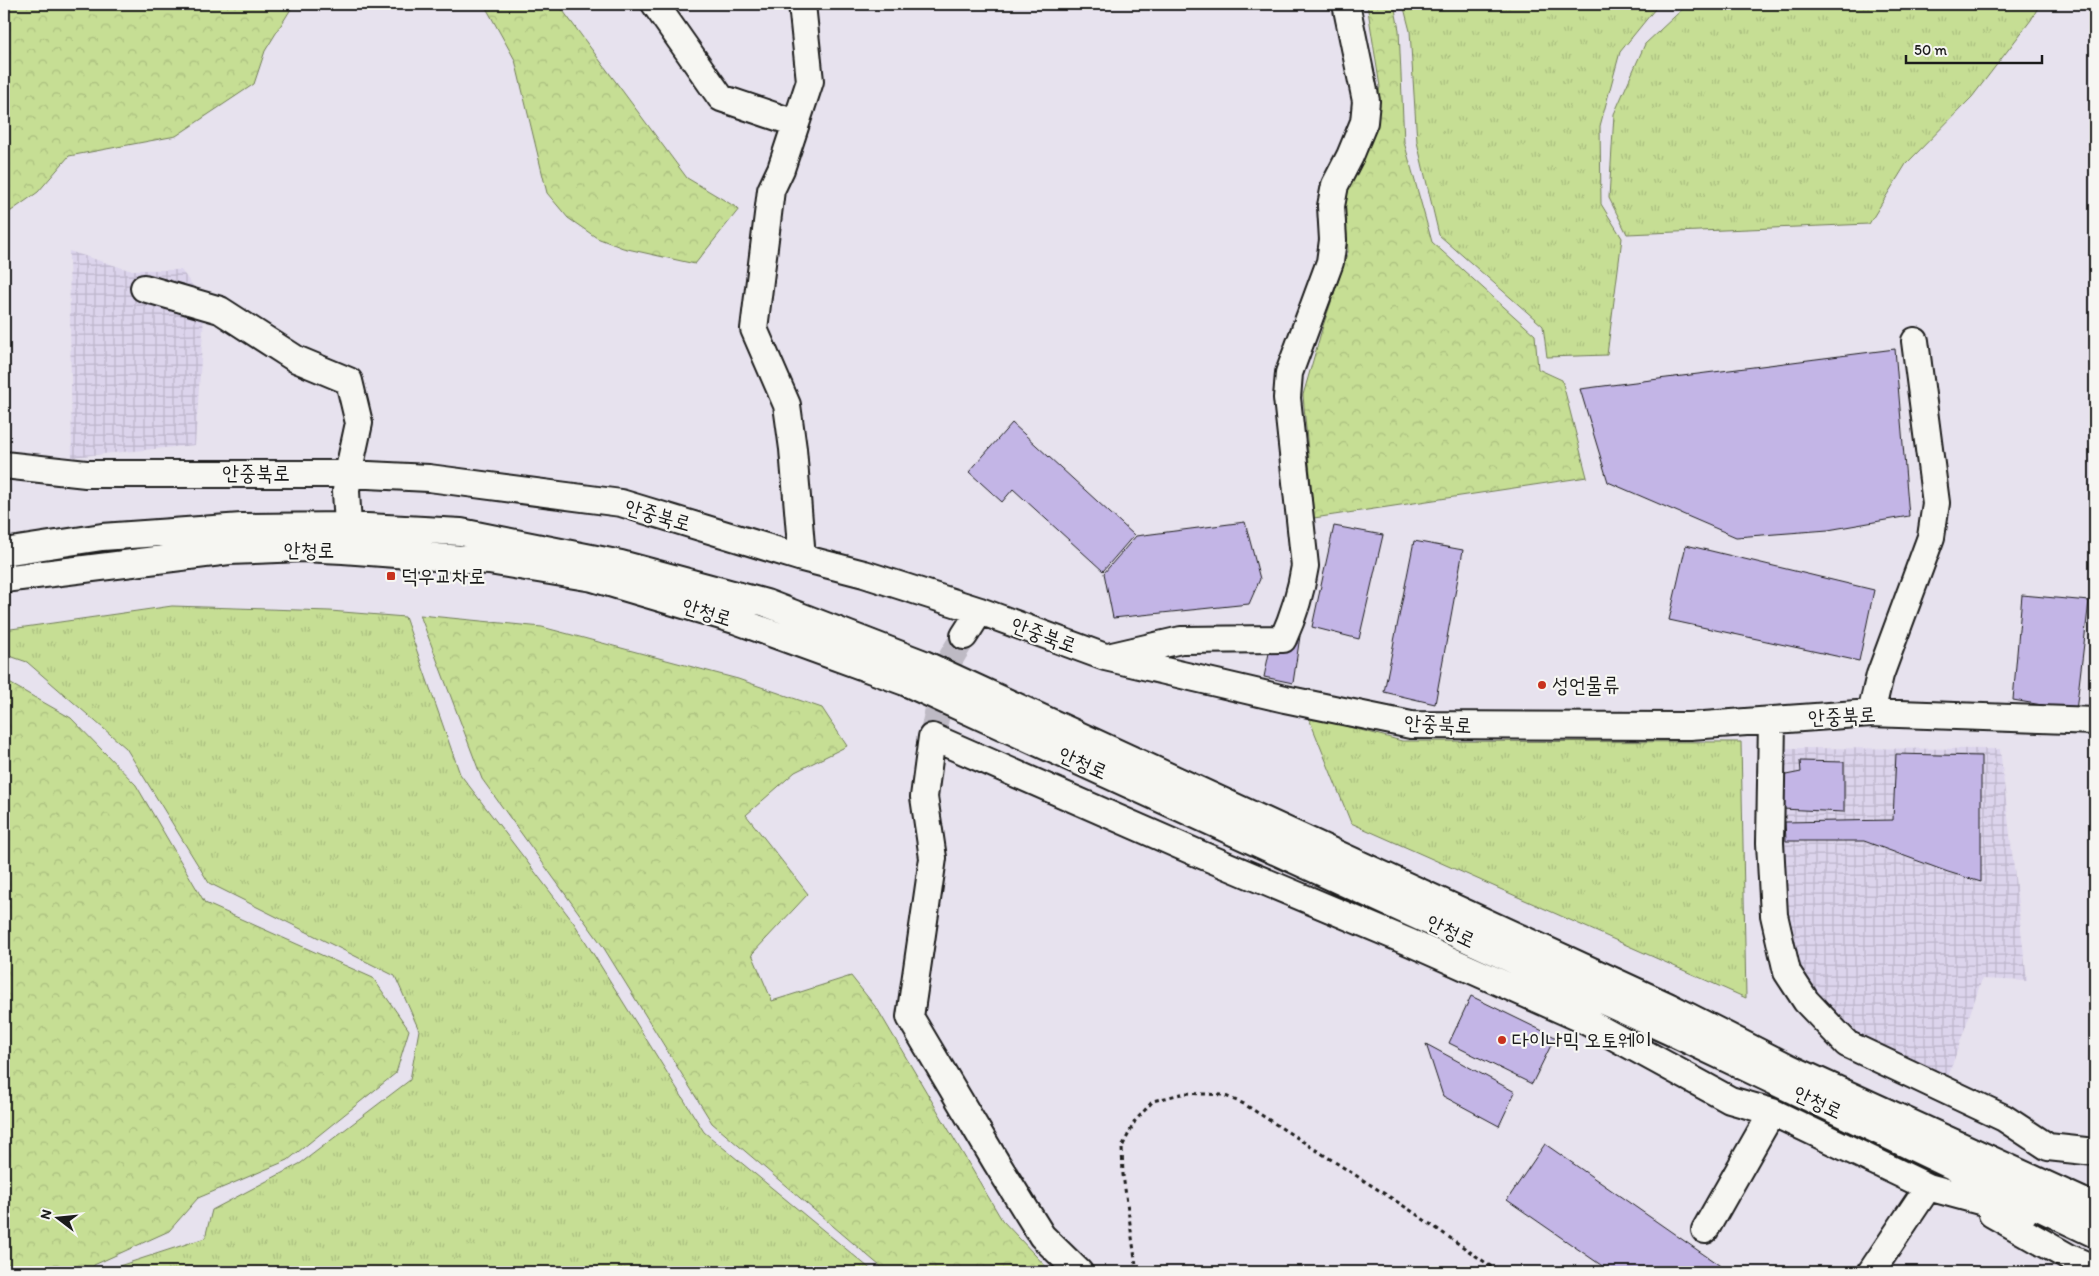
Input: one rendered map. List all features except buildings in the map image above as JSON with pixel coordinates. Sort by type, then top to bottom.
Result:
[{"type":"street","points":[[656,4],[721,98],[795,124]]},
{"type":"street","points":[[802,4],[810,81],[771,190],[754,329],[787,405],[794,449],[802,558]]},
{"type":"street","points":[[1105,658],[1182,640],[1283,639],[1296,611],[1305,566],[1287,398],[1289,373],[1330,262],[1333,240],[1331,206],[1335,185],[1364,122],[1366,101],[1346,4]]},
{"type":"street","points":[[144,288],[220,310],[296,360],[349,381],[359,423],[346,491],[346,538]]},
{"type":"street","points":[[1871,713],[1880,675],[1931,537],[1936,503],[1915,341]]},
{"type":"street","name":"안중북로","points":[[4,465],[86,474],[348,474],[429,478],[621,503],[802,558],[864,574],[980,611],[1105,658],[1285,700],[1411,725],[1690,726],[1871,713],[2095,721]]},
{"type":"street","name":"안청로","points":[[4,552],[112,536],[242,527],[346,538],[593,578],[735,620],[905,682],[1669,1031],[2087,1230]]},
{"type":"street","name":"안청로","points":[[6,580],[229,551],[302,548],[346,538],[461,532],[621,564],[766,603],[924,664],[1670,1007],[1790,1068],[2095,1207]]},
{"type":"street","points":[[964,636],[980,611]]},
{"type":"street","points":[[1772,720],[1770,843],[1774,915],[1787,972],[1806,1001],[1847,1044],[2004,1118],[2048,1147],[2095,1152]]},
{"type":"street","points":[[1079,1272],[1042,1236],[910,1016],[933,858],[924,798],[932,737],[1197,853],[1411,943],[1582,1019],[1730,1100],[1772,1112],[1928,1187],[2087,1230]]},
{"type":"street","points":[[1669,1031],[1730,1100]]},
{"type":"street","points":[[1705,1230],[1772,1112]]},
{"type":"street","points":[[1871,1272],[1928,1187]]},
{"type":"street","points":[[1960,1197],[2070,1258],[2095,1269]]},
{"type":"path","points":[[1137,1272],[1123,1175],[1122,1147],[1135,1121],[1153,1101],[1185,1093],[1223,1095],[1244,1104],[1410,1210],[1499,1272]]},
{"type":"shaded area","points":[[69,251],[129,270],[181,270],[205,302],[195,445],[72,457]]},
{"type":"shaded area","points":[[1780,748],[2000,749],[2027,981],[1982,979],[1947,1080],[1848,1039],[1791,967],[1779,907]]},
{"type":"green space","points":[[4,4],[294,4],[265,51],[254,84],[176,136],[69,156],[38,192],[4,216]]},
{"type":"green space","points":[[484,4],[558,4],[687,178],[739,209],[695,264],[623,248],[597,238],[568,218],[547,193],[515,60]]},
{"type":"green space","points":[[1367,4],[1394,4],[1399,30],[1404,142],[1432,242],[1535,335],[1538,369],[1562,380],[1587,477],[1314,518],[1303,395],[1323,326],[1348,252],[1344,194],[1367,144],[1380,87]]},
{"type":"green space","points":[[1403,4],[1659,4],[1620,52],[1600,126],[1601,204],[1622,238],[1607,355],[1547,357],[1543,326],[1439,235],[1417,142],[1410,31]]},
{"type":"green space","points":[[1688,4],[2040,4],[2031,20],[1972,97],[1906,164],[1869,224],[1627,234],[1609,198],[1614,114],[1645,44]]},
{"type":"green space","points":[[172,606],[330,611],[405,617],[460,774],[574,923],[704,1132],[874,1272],[110,1272],[116,1267],[205,1238],[212,1210],[301,1163],[410,1080],[419,1030],[395,976],[209,883],[126,748],[27,662],[4,654],[4,630]]},
{"type":"green space","points":[[420,615],[542,627],[738,679],[822,708],[847,746],[795,772],[746,815],[808,894],[752,954],[772,1001],[851,976],[878,1010],[1002,1220],[1051,1272],[887,1272],[712,1123],[602,945],[482,779]]},
{"type":"green space","points":[[4,680],[71,718],[136,785],[205,903],[373,978],[409,1030],[396,1073],[288,1160],[198,1198],[169,1231],[94,1265],[92,1272],[4,1272]]},
{"type":"green space","points":[[1308,716],[1402,741],[1741,742],[1746,998],[1351,823]]},
{"type":"tunnel","points":[[932,737],[948,663],[964,636]]},
{"type":"place","name":"덕우교차로","points":[[391,576]]},
{"type":"place","name":"성언물류","points":[[1542,685]]},
{"type":"place","name":"다이나믹 오토웨이","points":[[1502,1040]]}]
